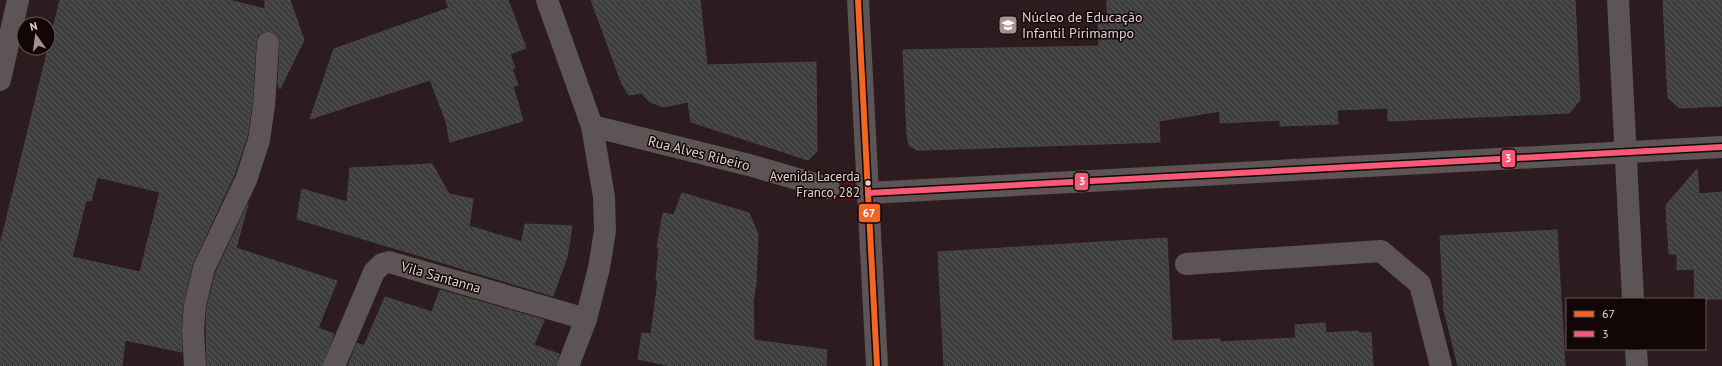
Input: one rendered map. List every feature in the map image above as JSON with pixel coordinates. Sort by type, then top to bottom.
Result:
[{"type":"street","points":[[0,80],[18,0]]},
{"type":"street","points":[[547,0],[592,126],[604,197],[605,231],[599,268],[586,319],[568,366]]},
{"type":"street","points":[[858,0],[877,366]]},
{"type":"street","points":[[1618,0],[1633,298]]},
{"type":"street","points":[[195,366],[193,330],[195,305],[204,268],[246,180],[259,140],[264,106],[268,43]]},
{"type":"street","name":"Rua Alves Ribeiro","points":[[592,126],[749,165],[829,188]]},
{"type":"street","points":[[868,193],[1722,147]]},
{"type":"street","points":[[1186,264],[1381,251],[1420,284],[1440,366]]},
{"type":"street","name":"Vila Santanna","points":[[334,366],[374,272],[382,264],[389,262],[586,319]]},
{"type":"street","points":[[1636,350],[1637,366]]},
{"type":"shaded area","points":[[862,170],[861,202],[827,200],[822,175]]},
{"type":"building","points":[[60,0],[229,0],[265,9],[265,0],[290,0],[304,40],[280,89],[278,84],[279,38],[275,33],[269,31],[263,32],[259,35],[258,31],[252,105],[247,137],[234,175],[192,265],[183,304],[181,329],[182,352],[125,340],[122,366],[0,366],[0,245],[46,56],[56,56],[56,16]],"holes":[[[97,177],[160,192],[140,272],[72,257],[86,200],[91,201]]]},
{"type":"building","points":[[446,0],[508,0],[526,48],[510,54],[515,68],[512,69],[518,85],[513,86],[523,121],[450,142],[446,121],[430,80],[310,119],[334,49],[449,8]]},
{"type":"building","points":[[591,0],[700,0],[707,65],[816,62],[817,151],[808,160],[691,122],[688,102],[663,107],[650,102],[641,93],[629,95],[622,84]]},
{"type":"building","points":[[1107,0],[1575,0],[1580,100],[1569,113],[1388,121],[1388,108],[1337,110],[1338,124],[1280,126],[1280,120],[1220,123],[1220,111],[1159,121],[1160,142],[926,150],[917,150],[909,145],[907,134],[903,50],[1099,46],[1098,16],[1107,16]]},
{"type":"building","points":[[1663,0],[1722,0],[1722,106],[1680,108],[1668,98]]},
{"type":"building","points":[[432,164],[449,194],[473,199],[469,226],[522,242],[525,224],[572,226],[567,257],[553,296],[297,219],[302,189],[347,202],[350,168]]},
{"type":"building","points":[[1697,169],[1699,194],[1722,192],[1722,299],[1695,298],[1694,269],[1677,270],[1677,254],[1669,254],[1666,205]]},
{"type":"building","points":[[682,193],[749,213],[758,234],[756,283],[753,301],[754,340],[827,350],[826,366],[671,366],[638,359],[642,333],[651,334],[658,281],[656,280],[659,248],[657,248],[663,213],[674,215]]},
{"type":"building","points":[[248,204],[236,248],[337,281],[318,328],[334,334],[322,366],[207,366],[207,307],[216,272]]},
{"type":"building","points":[[1557,230],[1565,366],[1458,366],[1444,310],[1440,236]]},
{"type":"building","points":[[1167,238],[1172,341],[1220,339],[1220,342],[1296,338],[1295,325],[1325,323],[1326,333],[1358,331],[1359,333],[1371,333],[1373,366],[944,366],[938,252]]},
{"type":"building","points":[[440,290],[544,320],[534,345],[559,354],[556,366],[348,366],[357,343],[364,346],[385,297],[432,312]]},
{"type":"transit line","name":"67","points":[[858,0],[877,366]]},
{"type":"transit line","name":"3","points":[[868,193],[1722,147]]},
{"type":"place","name":"Núcleo de Educação Infantil Pirimampo","points":[[1008,25]]},
{"type":"place","name":"Avenida Lacerda Franco, 282","points":[[868,183]]}]
